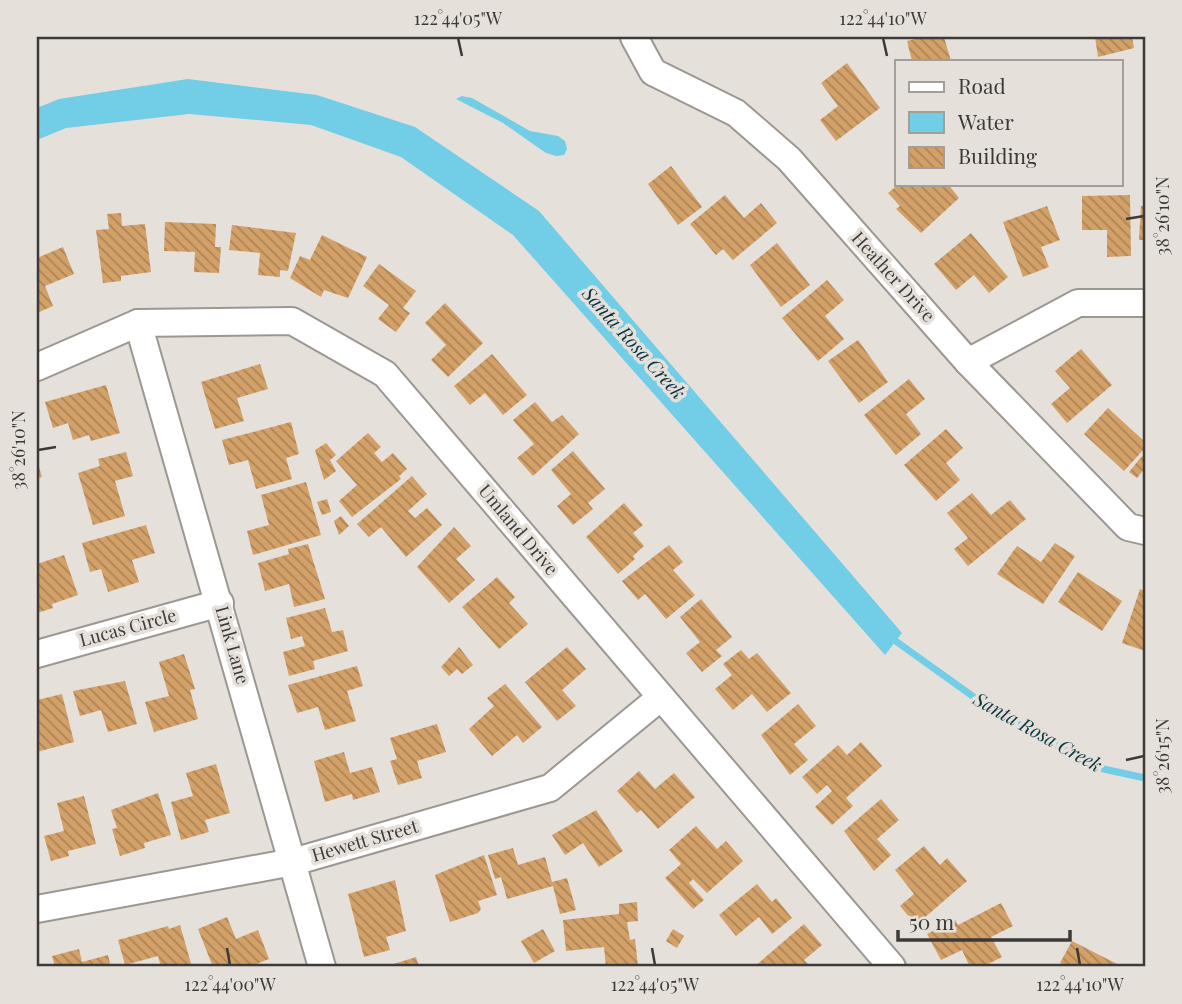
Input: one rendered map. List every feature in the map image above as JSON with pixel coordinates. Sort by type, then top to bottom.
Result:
[{"type":"street","name":"Heather Drive","points":[[634,37],[653,72],[736,113],[789,159],[968,362],[1128,527],[1145,531]]},
{"type":"street","points":[[968,362],[1077,303],[1145,303]]},
{"type":"street","name":"Umland Drive","points":[[37,367],[138,323],[292,321],[385,374],[892,967]]},
{"type":"street","name":"Link Lane","points":[[138,323],[322,967]]},
{"type":"street","name":"Lucas Circle","points":[[37,654],[220,603]]},
{"type":"street","name":"Hewett Street","points":[[37,909],[293,862],[550,788],[661,697]]},
{"type":"water","points":[[188,79],[317,95],[415,127],[539,211],[902,633],[885,655],[513,235],[401,157],[311,125],[189,114],[66,128],[37,140],[37,108],[59,99]]},
{"type":"water","points":[[462,96],[472,98],[530,131],[558,136],[565,141],[567,149],[564,155],[546,153],[503,123],[456,99]]},
{"type":"building","points":[[924,37],[944,37],[951,60],[912,60],[907,41]]},
{"type":"building","points":[[1095,37],[1132,37],[1134,48],[1098,57]]},
{"type":"building","points":[[847,63],[880,108],[836,141],[820,120],[838,106],[821,83]]},
{"type":"building","points":[[671,166],[702,207],[678,225],[648,184]]},
{"type":"building","points":[[897,186],[950,186],[959,198],[921,233],[896,209],[900,206],[888,193]]},
{"type":"building","points":[[725,195],[744,218],[761,203],[777,223],[733,260],[723,249],[716,255],[690,224]]},
{"type":"building","points":[[1130,195],[1131,256],[1107,257],[1107,230],[1082,230],[1082,196]]},
{"type":"building","points":[[1047,206],[1060,240],[1041,247],[1049,267],[1023,277],[1003,222]]},
{"type":"building","points":[[1141,206],[1145,206],[1145,240],[1139,240]]},
{"type":"building","points":[[121,213],[122,226],[145,224],[151,272],[121,276],[121,281],[103,283],[96,230],[109,229],[107,214]]},
{"type":"building","points":[[165,222],[216,224],[215,247],[221,247],[219,273],[194,272],[195,252],[164,251]]},
{"type":"building","points":[[232,225],[296,233],[288,271],[280,270],[280,277],[258,275],[260,253],[229,250]]},
{"type":"building","points":[[971,233],[1008,277],[989,293],[974,275],[956,290],[934,264]]},
{"type":"building","points":[[322,235],[367,257],[348,298],[324,290],[321,297],[290,278],[300,256],[310,260]]},
{"type":"building","points":[[777,243],[810,285],[781,307],[750,265]]},
{"type":"building","points":[[63,247],[74,274],[45,286],[53,306],[37,313],[37,258]]},
{"type":"building","points":[[379,264],[416,291],[403,308],[410,313],[396,332],[378,319],[389,305],[363,286]]},
{"type":"building","points":[[827,280],[844,300],[825,316],[844,339],[818,361],[782,318]]},
{"type":"building","points":[[445,303],[483,343],[448,377],[431,360],[446,345],[425,323]]},
{"type":"building","points":[[858,340],[888,382],[859,403],[828,361]]},
{"type":"building","points":[[1081,349],[1112,385],[1067,423],[1051,404],[1070,388],[1055,371]]},
{"type":"building","points":[[492,354],[527,395],[503,415],[485,393],[470,405],[454,386]]},
{"type":"building","points":[[260,364],[268,389],[237,398],[244,421],[215,429],[201,382]]},
{"type":"building","points":[[909,379],[925,399],[906,414],[921,434],[896,455],[864,415]]},
{"type":"building","points":[[106,385],[120,433],[91,441],[89,435],[73,440],[68,423],[53,428],[45,402]]},
{"type":"building","points":[[535,402],[552,422],[562,415],[579,434],[533,476],[517,458],[534,444],[513,420]]},
{"type":"building","points":[[1108,408],[1145,442],[1145,448],[1124,471],[1084,434]]},
{"type":"building","points":[[291,422],[299,454],[286,458],[292,479],[256,489],[248,460],[229,465],[222,440]]},
{"type":"building","points":[[946,429],[963,448],[946,463],[960,480],[936,501],[904,465]]},
{"type":"building","points":[[368,433],[381,447],[374,453],[382,462],[393,453],[407,469],[399,476],[401,479],[352,517],[339,501],[357,485],[336,461]]},
{"type":"building","points":[[326,443],[336,455],[330,460],[336,471],[324,480],[315,450]]},
{"type":"building","points":[[573,451],[605,489],[588,503],[593,509],[573,525],[557,506],[571,494],[551,470]]},
{"type":"building","points":[[126,452],[133,476],[115,481],[125,516],[93,525],[78,473],[100,466],[98,459]]},
{"type":"building","points":[[1142,456],[1145,459],[1145,468],[1137,478],[1129,472]]},
{"type":"building","points":[[37,461],[42,477],[37,478]]},
{"type":"building","points":[[412,476],[427,494],[408,511],[415,518],[427,508],[442,525],[406,557],[381,527],[369,537],[357,524]]},
{"type":"building","points":[[306,482],[321,535],[253,555],[247,531],[269,525],[261,495]]},
{"type":"building","points":[[972,493],[991,515],[1010,500],[1026,519],[968,566],[954,549],[968,538],[947,513]]},
{"type":"building","points":[[327,499],[331,512],[322,515],[317,502]]},
{"type":"building","points":[[624,503],[643,525],[633,533],[644,546],[633,556],[635,559],[618,574],[586,537]]},
{"type":"building","points":[[341,516],[349,526],[339,535],[334,521]]},
{"type":"building","points":[[146,525],[155,553],[132,560],[139,582],[108,592],[101,569],[90,572],[82,543]]},
{"type":"building","points":[[454,527],[471,546],[456,559],[475,580],[449,603],[417,567]]},
{"type":"building","points":[[1055,543],[1075,556],[1043,604],[997,574],[1017,546],[1041,562]]},
{"type":"building","points":[[308,544],[325,599],[294,607],[289,584],[265,591],[258,563],[289,554],[288,549]]},
{"type":"building","points":[[669,545],[683,562],[673,570],[695,595],[666,619],[645,594],[638,600],[622,581]]},
{"type":"building","points":[[64,555],[78,595],[52,604],[53,608],[37,613],[37,564]]},
{"type":"building","points":[[1078,572],[1122,601],[1102,631],[1058,602]]},
{"type":"building","points":[[497,577],[515,597],[509,603],[528,624],[499,649],[462,607]]},
{"type":"building","points":[[1140,589],[1145,591],[1145,651],[1122,643]]},
{"type":"building","points":[[701,599],[732,637],[716,650],[722,656],[702,672],[686,653],[700,642],[680,617]]},
{"type":"building","points":[[325,608],[332,632],[343,630],[348,651],[313,661],[315,669],[289,676],[283,652],[305,646],[302,636],[291,639],[286,618]]},
{"type":"building","points":[[459,647],[473,665],[462,674],[457,669],[449,676],[441,667]]},
{"type":"building","points":[[567,647],[586,669],[562,690],[576,706],[557,721],[525,682]]},
{"type":"building","points":[[741,650],[749,659],[757,653],[791,693],[767,712],[752,694],[733,710],[715,689],[732,675],[723,664]]},
{"type":"building","points":[[184,654],[195,689],[190,690],[198,719],[154,732],[145,702],[169,696],[159,662]]},
{"type":"building","points":[[357,666],[363,686],[347,691],[356,721],[325,730],[318,707],[297,713],[288,685]]},
{"type":"building","points":[[125,681],[137,724],[108,732],[101,710],[80,716],[73,691]]},
{"type":"building","points":[[505,684],[542,727],[523,743],[517,735],[492,756],[469,729],[494,706],[487,698]]},
{"type":"building","points":[[62,694],[74,742],[37,752],[37,700]]},
{"type":"building","points":[[798,704],[816,726],[794,744],[808,760],[790,775],[761,735]]},
{"type":"building","points":[[437,724],[446,752],[417,761],[422,778],[398,785],[390,761],[397,759],[390,738]]},
{"type":"building","points":[[861,742],[882,766],[846,798],[853,806],[832,825],[815,807],[832,791],[827,785],[817,794],[802,777],[838,745],[847,755]]},
{"type":"building","points":[[344,752],[350,773],[372,767],[380,792],[353,800],[352,794],[325,802],[314,761]]},
{"type":"building","points":[[216,764],[230,813],[205,820],[209,832],[181,840],[171,802],[193,796],[186,773]]},
{"type":"building","points":[[639,771],[655,789],[674,773],[695,797],[658,829],[641,810],[637,813],[617,791]]},
{"type":"building","points":[[158,793],[171,835],[144,843],[145,848],[120,856],[112,829],[117,828],[111,810]]},
{"type":"building","points":[[84,796],[96,844],[68,851],[69,856],[51,861],[44,836],[64,831],[57,803]]},
{"type":"building","points":[[881,799],[899,820],[877,839],[891,855],[874,871],[844,831]]},
{"type":"building","points":[[596,810],[623,851],[599,867],[583,843],[565,855],[552,835]]},
{"type":"building","points":[[696,826],[717,849],[726,841],[743,861],[707,893],[693,879],[689,883],[704,900],[693,909],[665,878],[681,864],[669,850]]},
{"type":"building","points":[[924,846],[940,865],[947,858],[967,881],[916,925],[900,906],[914,894],[895,870]]},
{"type":"building","points":[[513,848],[518,865],[545,857],[552,882],[567,878],[576,910],[560,914],[553,886],[507,899],[501,877],[495,879],[488,855]]},
{"type":"building","points":[[484,855],[497,895],[478,901],[481,909],[478,913],[450,922],[435,875]]},
{"type":"building","points":[[395,880],[406,931],[386,937],[390,950],[364,957],[348,894]]},
{"type":"building","points":[[757,884],[772,902],[776,898],[792,918],[772,934],[759,917],[736,936],[719,915]]},
{"type":"building","points":[[637,902],[638,921],[627,922],[630,940],[635,939],[638,966],[606,967],[604,947],[566,951],[563,920],[619,914],[619,904]]},
{"type":"building","points":[[1001,903],[1013,926],[991,937],[1002,957],[982,967],[970,967],[962,950],[941,960],[927,934],[955,920],[958,925]]},
{"type":"building","points":[[227,917],[236,939],[258,930],[269,959],[249,967],[213,967],[198,929]]},
{"type":"building","points":[[804,924],[822,945],[804,960],[811,967],[754,967]]},
{"type":"building","points":[[180,925],[192,967],[161,967],[158,956],[125,965],[118,940]]},
{"type":"building","points":[[543,929],[555,951],[534,963],[521,941]]},
{"type":"building","points":[[673,929],[684,936],[677,948],[666,941]]},
{"type":"building","points":[[1072,941],[1123,967],[1069,967],[1060,963]]},
{"type":"building","points":[[79,949],[82,962],[108,955],[111,967],[55,967],[52,956]]},
{"type":"building","points":[[416,957],[419,967],[384,967]]},
{"type":"waterway","name":"Santa Rosa Creek","points":[[890,637],[992,710],[1099,768],[1145,778]]}]
